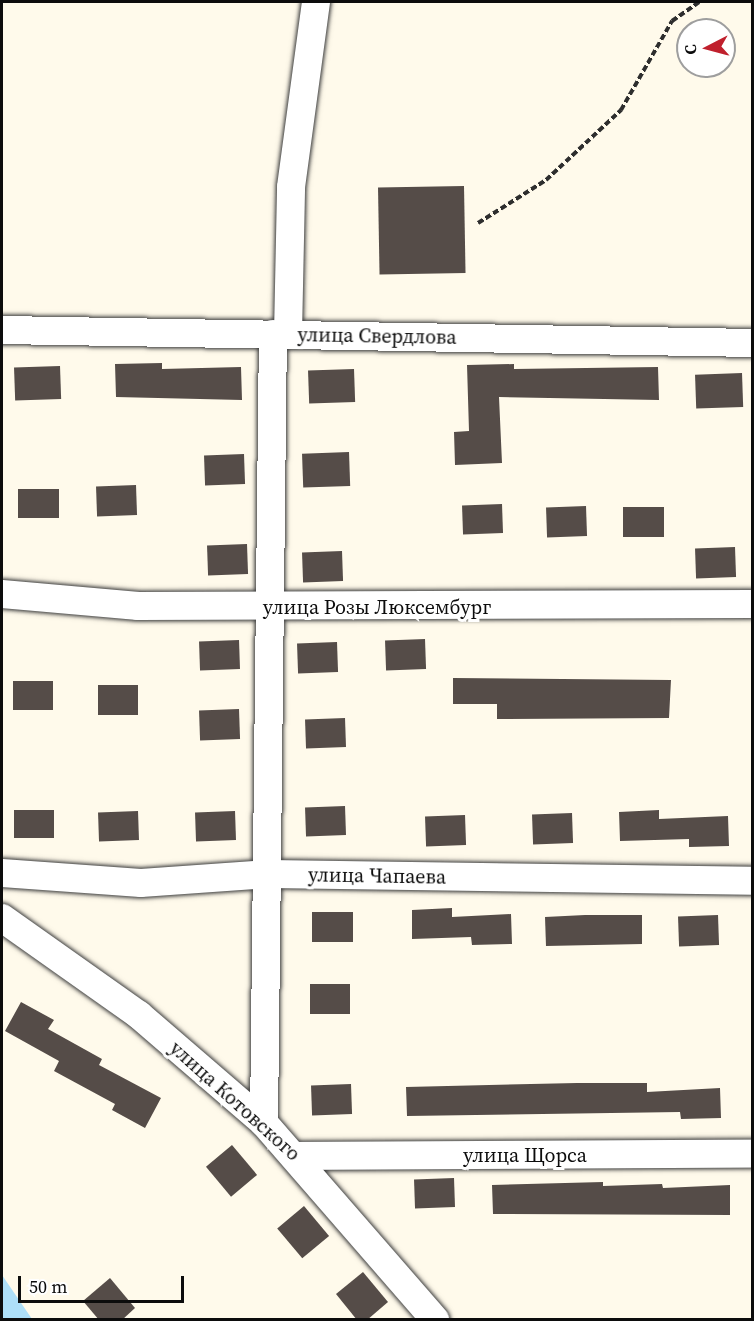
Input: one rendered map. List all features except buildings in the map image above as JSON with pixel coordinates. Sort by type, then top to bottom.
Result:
[{"type":"street","points":[[264,1123],[269,874],[266,608],[280,334],[291,187],[316,2]]},
{"type":"street","name":"улица Свердлова","points":[[2,330],[753,344]]},
{"type":"street","name":"улица Розы Люксембург","points":[[2,594],[138,606],[266,608],[753,604]]},
{"type":"street","name":"улица Чапаева","points":[[2,873],[141,883],[269,874],[753,880]]},
{"type":"street","name":"улица Котовского","points":[[2,918],[139,1015],[264,1123],[298,1156],[431,1318]]},
{"type":"street","name":"улица Щорса","points":[[298,1156],[753,1154]]},
{"type":"path","points":[[478,224],[546,180],[608,123],[651,64],[672,21],[699,2]]},
{"type":"water","points":[[2,1275],[32,1319],[2,1319]]}]
